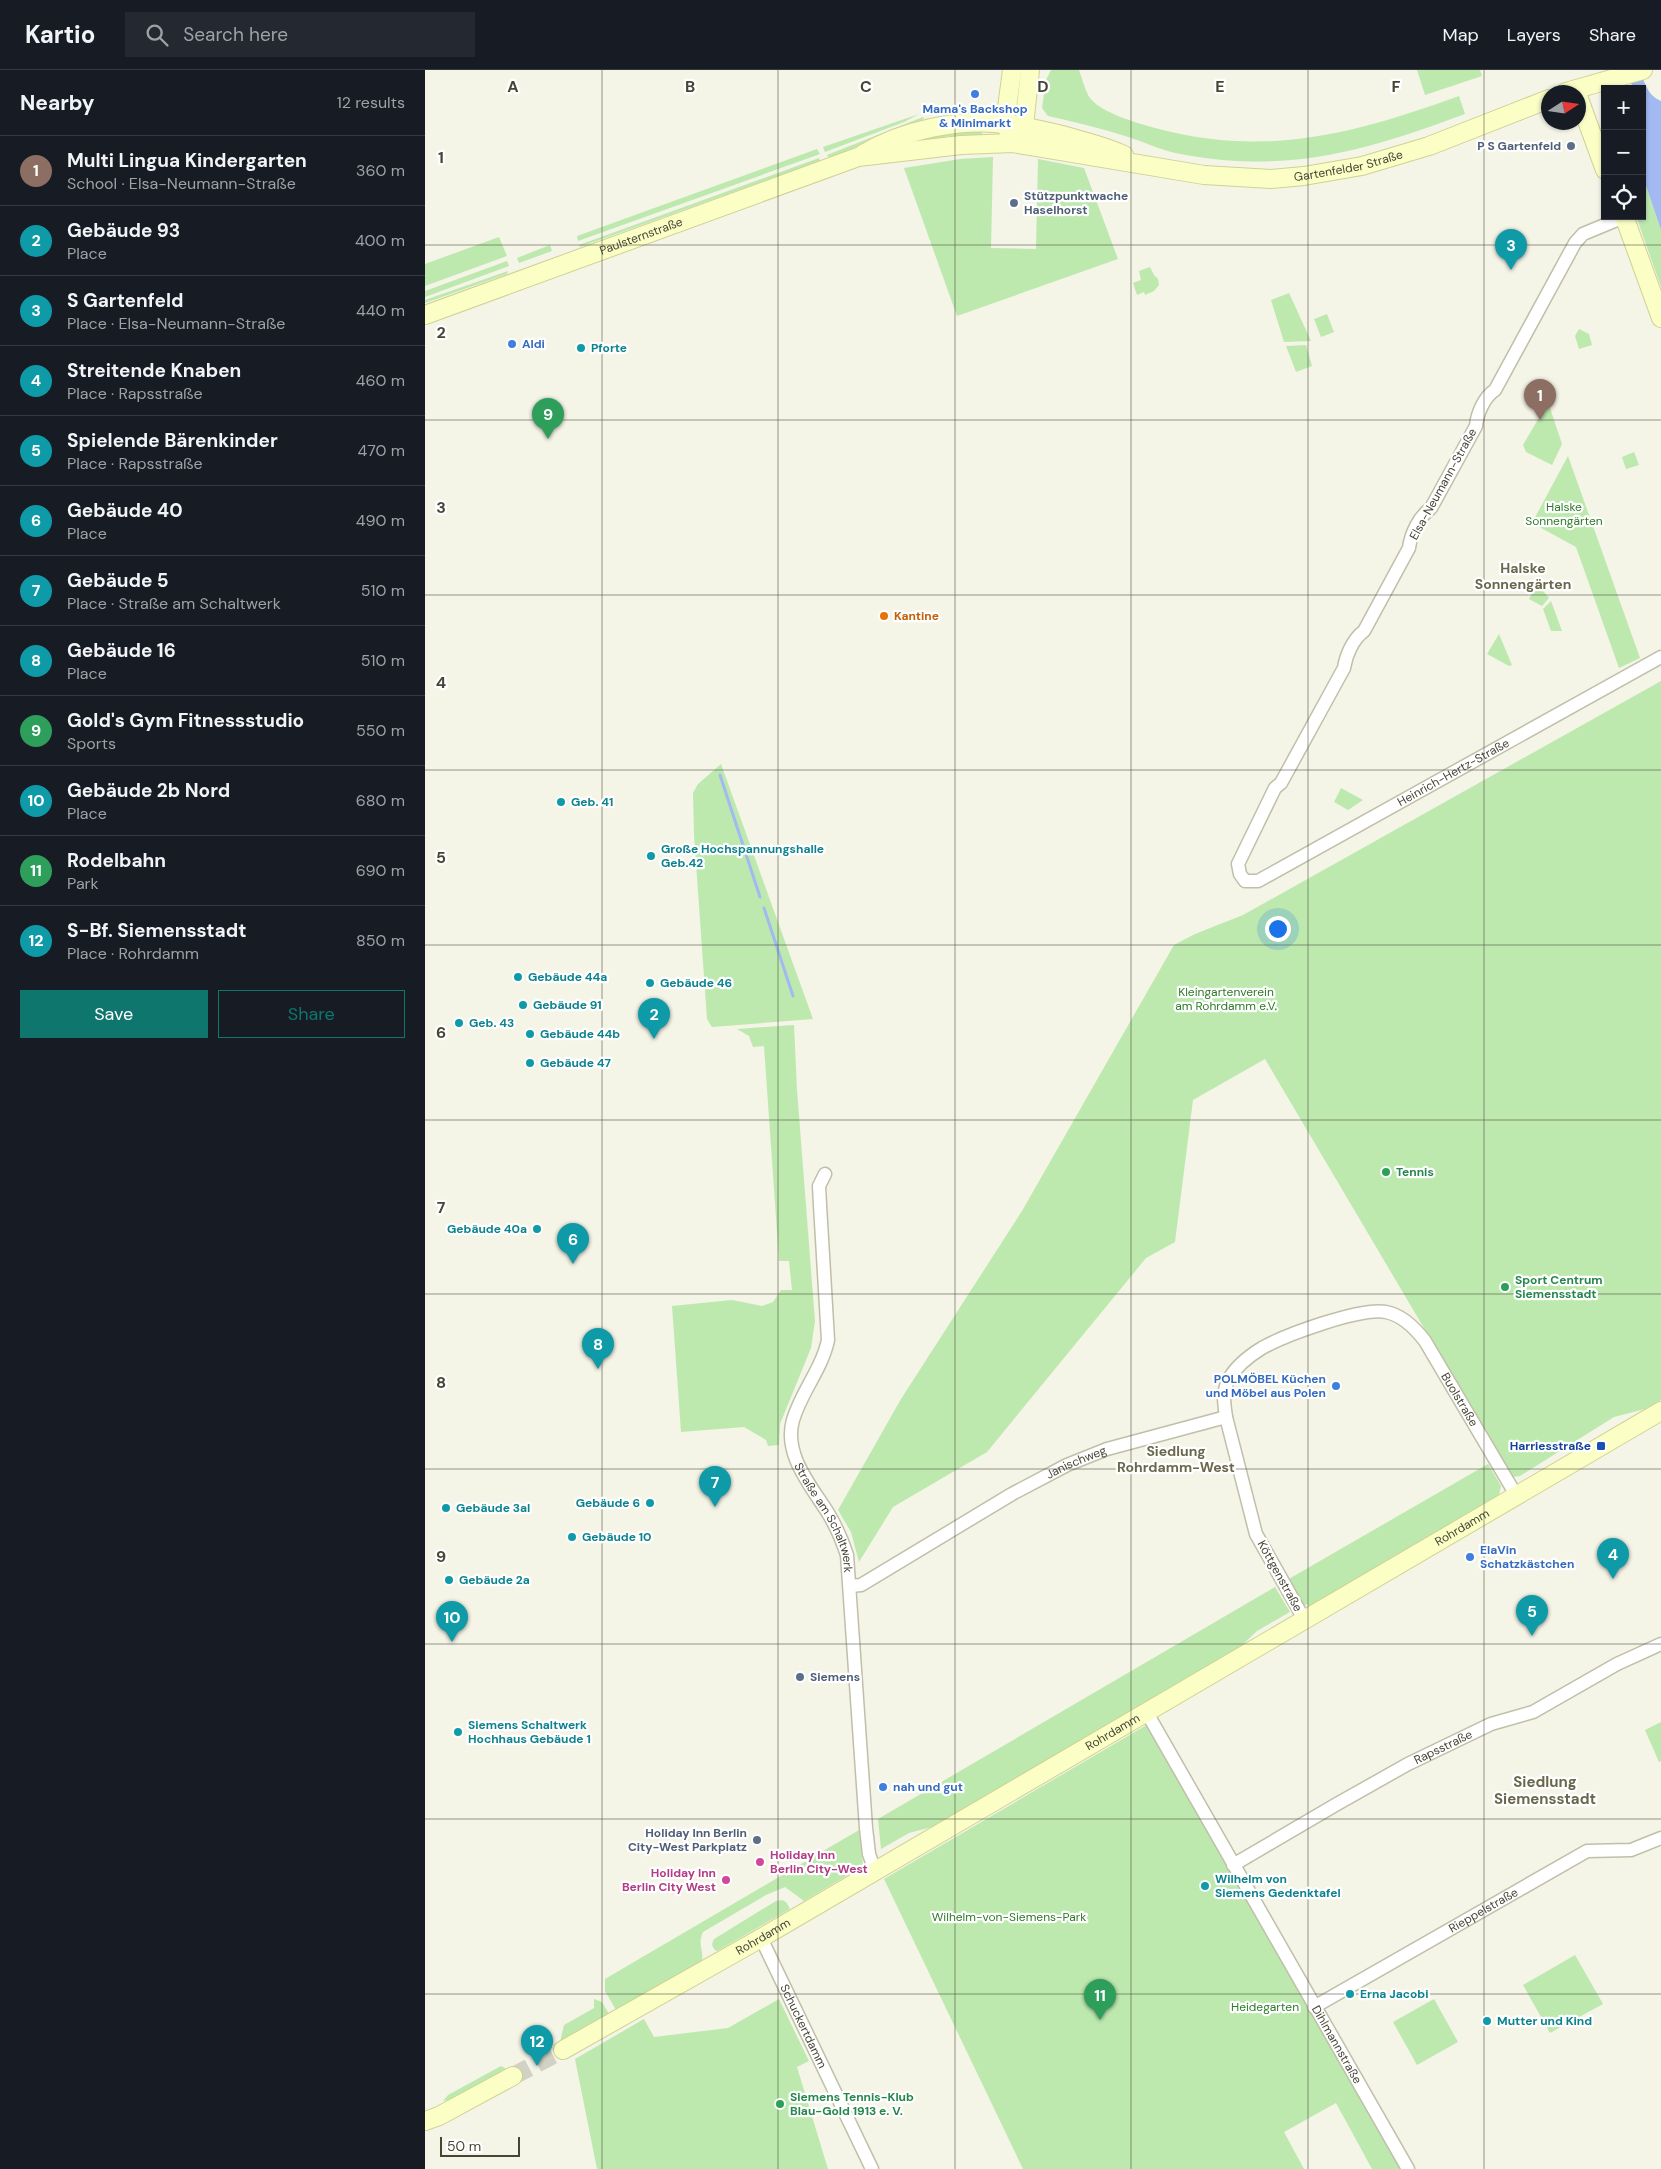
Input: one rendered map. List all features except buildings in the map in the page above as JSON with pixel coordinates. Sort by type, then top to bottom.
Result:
[{"type":"main road","points":[[1012,70],[1005,123],[1013,143]]},
{"type":"main road","points":[[1013,143],[1024,126],[1030,70]]},
{"type":"main road","points":[[1586,88],[1612,78],[1643,70]]},
{"type":"main road","name":"Gartenfelder Straße","points":[[1013,143],[1204,175],[1271,179],[1332,172],[1378,162],[1429,146],[1541,102]]},
{"type":"main road","name":"Gartenfelder Straße","points":[[1005,123],[1106,147],[1140,164]]},
{"type":"main road","name":"Paulsternstraße","points":[[425,315],[858,157],[880,144],[918,131],[958,124],[1005,123]]},
{"type":"main road","points":[[1586,123],[1601,160]]},
{"type":"main road","name":"Paulsternstraße","points":[[858,157],[961,145],[1013,143]]},
{"type":"main road","points":[[1625,220],[1661,318]]},
{"type":"main road","name":"Rohrdamm","points":[[563,2050],[761,1938],[1516,1495],[1660,1415]]},
{"type":"main road","points":[[425,2122],[513,2076]]},
{"type":"street","name":"Elsa-Neumann-Straße","points":[[1245,881],[1240,874],[1239,864],[1262,813],[1275,788],[1281,783],[1344,668],[1345,659],[1358,636],[1364,631],[1409,548],[1411,538],[1423,514],[1431,508],[1476,426],[1476,418],[1489,394],[1495,390],[1575,243],[1583,234],[1615,220]]},
{"type":"street","name":"Heinrich-Hertz-Straße","points":[[1245,881],[1258,881],[1661,657]]},
{"type":"street","name":"Straße am Schaltwerk","points":[[825,1174],[819,1186],[828,1340],[825,1351],[796,1409],[791,1431],[793,1452],[797,1463],[836,1527],[847,1555],[866,1828],[869,1854],[875,1870]]},
{"type":"street","name":"Buolstraße","points":[[1226,1417],[1223,1399],[1229,1380],[1243,1361],[1262,1348],[1313,1326],[1349,1316],[1383,1311],[1412,1326],[1425,1341],[1516,1495]]},
{"type":"street","name":"Janischweg","points":[[850,1586],[861,1585],[1012,1494],[1073,1462],[1107,1448],[1226,1417]]},
{"type":"street","name":"Köttgenstraße","points":[[1226,1417],[1257,1534],[1265,1554],[1304,1619]]},
{"type":"street","name":"Rapsstraße","points":[[1233,1865],[1408,1764],[1491,1724],[1533,1712],[1603,1671],[1661,1644]]},
{"type":"street","name":"Dihlmannstraße","points":[[1147,1713],[1408,2169]]},
{"type":"street","name":"Rieppelstraße","points":[[1314,2007],[1587,1851],[1631,1850],[1661,1838]]},
{"type":"street","name":"Schuckertdamm","points":[[761,1938],[871,2169]]},
{"type":"green space","points":[[1051,70],[1079,70],[1088,95],[1108,112],[1155,128],[1196,137],[1235,141],[1309,138],[1383,121],[1459,96],[1465,114],[1392,139],[1323,156],[1252,162],[1215,159],[1175,153],[1116,133],[1048,116],[1042,108],[1046,80]]},
{"type":"green space","points":[[1417,70],[1480,70],[1482,76],[1425,95]]},
{"type":"green space","points":[[919,114],[904,122],[825,152],[823,147]]},
{"type":"green space","points":[[923,117],[924,119],[829,158],[827,155]]},
{"type":"green space","points":[[982,128],[982,135],[950,136],[914,142],[913,138]]},
{"type":"green space","points":[[817,149],[820,154],[578,241],[577,236]]},
{"type":"green space","points":[[993,157],[991,248],[1036,249],[1038,159],[1084,168],[1118,259],[957,316],[904,168],[960,159]]},
{"type":"green space","points":[[819,158],[820,161],[580,247],[579,245]]},
{"type":"green space","points":[[1646,186],[1661,230],[1661,287],[1637,220],[1646,220]]},
{"type":"green space","points":[[499,237],[507,256],[425,286],[425,264]]},
{"type":"green space","points":[[550,245],[552,251],[519,263],[517,258]]},
{"type":"green space","points":[[507,261],[509,266],[425,297],[425,291]]},
{"type":"green space","points":[[1150,267],[1158,279],[1159,285],[1154,291],[1145,295],[1144,292],[1137,295],[1133,283],[1141,280],[1139,271]]},
{"type":"green space","points":[[508,271],[507,274],[425,303],[425,300]]},
{"type":"green space","points":[[1289,293],[1311,341],[1284,342],[1271,300]]},
{"type":"green space","points":[[1327,314],[1334,332],[1321,337],[1314,319]]},
{"type":"green space","points":[[1579,329],[1589,334],[1592,345],[1579,349],[1575,336]]},
{"type":"green space","points":[[1306,345],[1312,366],[1296,372],[1286,346]]},
{"type":"green space","points":[[1550,408],[1562,444],[1552,465],[1526,452],[1523,445],[1544,409]]},
{"type":"green space","points":[[1634,452],[1639,465],[1626,469],[1622,457]]},
{"type":"green space","name":"Halske Sonnengärten","points":[[1568,456],[1640,658],[1619,668],[1576,547],[1532,523]]},
{"type":"green space","points":[[1537,584],[1549,598],[1542,606],[1529,599]]},
{"type":"green space","points":[[1551,601],[1562,631],[1551,631],[1543,609]]},
{"type":"green space","points":[[1499,634],[1512,665],[1509,666],[1487,654]]},
{"type":"green space","name":"Kleingartenverein am Rohrdamm e.V.","points":[[1661,681],[1661,1400],[1645,1409],[1614,1417],[1520,1476],[1512,1477],[1265,1059],[1193,1100],[1175,1242],[1146,1258],[987,1452],[893,1507],[859,1562],[851,1532],[838,1510],[901,1399],[1022,1211],[1174,945],[1195,934],[1243,915]]},
{"type":"green space","points":[[721,764],[813,1019],[712,1027],[707,1019],[694,835],[693,793],[698,784]]},
{"type":"green space","points":[[1341,788],[1363,800],[1348,810],[1334,802]]},
{"type":"green space","points":[[794,1025],[797,1090],[815,1321],[811,1348],[780,1424],[779,1445],[768,1446],[766,1440],[744,1427],[681,1432],[672,1306],[732,1300],[762,1306],[773,1302],[781,1290],[792,1290],[789,1261],[779,1261],[764,1046],[753,1047],[749,1036],[737,1029]]},
{"type":"green space","points":[[1488,1464],[1501,1486],[1499,1495],[1309,1606],[1308,1604],[1303,1606],[1287,1580]]},
{"type":"green space","points":[[1275,1587],[1290,1612],[1257,1631],[1237,1650],[932,1827],[909,1833],[881,1849],[878,1819]]},
{"type":"green space","points":[[1661,1722],[1661,1761],[1659,1762],[1645,1730]]},
{"type":"green space","name":"Wilhelm-von-Siemens-Park","points":[[1150,1723],[1400,2169],[1372,2169],[1336,2103],[1284,2132],[1304,2169],[1023,2169],[884,1879]]},
{"type":"green space","points":[[859,1830],[863,1866],[804,1901],[785,1887],[766,1895],[703,1932],[701,1941],[702,1961],[616,2010],[605,1991],[605,1979]]},
{"type":"green space","points":[[782,1900],[786,1902],[790,1909],[717,1951],[713,1948],[714,1939],[776,1901]]},
{"type":"green space","points":[[1575,1955],[1603,2004],[1550,2033],[1523,1985]]},
{"type":"green space","points":[[594,1999],[602,2002],[609,2014],[560,2042],[564,2025],[594,2008]]},
{"type":"green space","points":[[779,1999],[809,2061],[797,2067],[828,2169],[597,2169],[575,2059],[644,2019],[654,2037],[728,2028]]},
{"type":"green space","points":[[1434,1999],[1458,2042],[1417,2065],[1393,2022]]},
{"type":"green space","points":[[501,2066],[505,2068],[504,2073],[454,2099],[443,2101],[448,2095]]},
{"type":"water","points":[[1627,70],[1640,70],[1646,85],[1632,85]]},
{"type":"water","points":[[1646,86],[1650,92],[1661,101],[1661,230],[1646,186]]},
{"type":"waterway","points":[[720,775],[760,897]]},
{"type":"waterway","points":[[764,908],[793,996]]},
{"type":"tunnel","points":[[513,2076],[563,2050]]},
{"type":"place","name":"Mama's Backshop & Minimarkt","points":[[975,94]]},
{"type":"place","name":"P S Gartenfeld","points":[[1571,146]]},
{"type":"place","name":"Stützpunktwache Haselhorst","points":[[1014,203]]},
{"type":"place","name":"S Gartenfeld","points":[[1511,270]]},
{"type":"place","name":"Aldi","points":[[512,344]]},
{"type":"place","name":"Pforte","points":[[581,348]]},
{"type":"place","name":"Multi Lingua Kindergarten","points":[[1540,420]]},
{"type":"place","name":"Gold's Gym Fitnessstudio","points":[[548,439]]},
{"type":"place","name":"Kantine","points":[[884,616]]},
{"type":"place","name":"Geb. 41","points":[[561,802]]},
{"type":"place","name":"Große Hochspannungshalle Geb.42","points":[[651,856]]},
{"type":"place","name":"Gebäude 44a","points":[[518,977]]},
{"type":"place","name":"Gebäude 46","points":[[650,983]]},
{"type":"place","name":"Gebäude 91","points":[[523,1005]]},
{"type":"place","name":"Geb. 43","points":[[459,1023]]},
{"type":"place","name":"Gebäude 44b","points":[[530,1034]]},
{"type":"place","name":"Gebäude 93","points":[[654,1039]]},
{"type":"place","name":"Gebäude 47","points":[[530,1063]]},
{"type":"place","name":"Tennis","points":[[1386,1172]]},
{"type":"place","name":"Gebäude 40a","points":[[537,1229]]},
{"type":"place","name":"Gebäude 40","points":[[573,1264]]},
{"type":"place","name":"Sport Centrum Siemensstadt","points":[[1505,1287]]},
{"type":"place","name":"Gebäude 16","points":[[598,1369]]},
{"type":"place","name":"POLMÖBEL Küchen und Möbel aus Polen","points":[[1336,1386]]},
{"type":"place","name":"Harriesstraße","points":[[1601,1446]]},
{"type":"place","name":"Gebäude 6","points":[[650,1503]]},
{"type":"place","name":"Gebäude 5","points":[[715,1507]]},
{"type":"place","name":"Gebäude 3aI","points":[[446,1508]]},
{"type":"place","name":"Gebäude 10","points":[[572,1537]]},
{"type":"place","name":"ElaVin Schatzkästchen","points":[[1470,1557]]},
{"type":"place","name":"Streitende Knaben","points":[[1613,1579]]},
{"type":"place","name":"Gebäude 2a","points":[[449,1580]]},
{"type":"place","name":"Spielende Bärenkinder","points":[[1532,1636]]},
{"type":"place","name":"Gebäude 2b Nord","points":[[452,1642]]},
{"type":"place","name":"Siemens","points":[[800,1677]]},
{"type":"place","name":"Siemens Schaltwerk Hochhaus Gebäude 1","points":[[458,1732]]},
{"type":"place","name":"nah und gut","points":[[883,1787]]},
{"type":"place","name":"Holiday Inn Berlin City-West Parkplatz","points":[[757,1840]]},
{"type":"place","name":"Holiday Inn Berlin City-West","points":[[760,1862]]},
{"type":"place","name":"Holiday Inn Berlin City West","points":[[726,1880]]},
{"type":"place","name":"Wilhelm von Siemens Gedenktafel","points":[[1205,1886]]},
{"type":"place","name":"Erna Jacobi","points":[[1350,1994]]},
{"type":"place","name":"Rodelbahn","points":[[1100,2020]]},
{"type":"place","name":"Mutter und Kind","points":[[1487,2021]]},
{"type":"place","name":"S-Bf. Siemensstadt","points":[[537,2066]]},
{"type":"place","name":"Siemens Tennis-Klub Blau-Gold 1913 e. V.","points":[[780,2104]]},
{"type":"district","name":"Halske Sonnengärten","points":[[1523,576]]},
{"type":"district","name":"Siedlung Rohrdamm-West","points":[[1176,1459]]},
{"type":"district","name":"Siedlung Siemensstadt","points":[[1545,1790]]},
{"type":"park label","name":"Heidegarten","points":[[1265,2007]]}]
